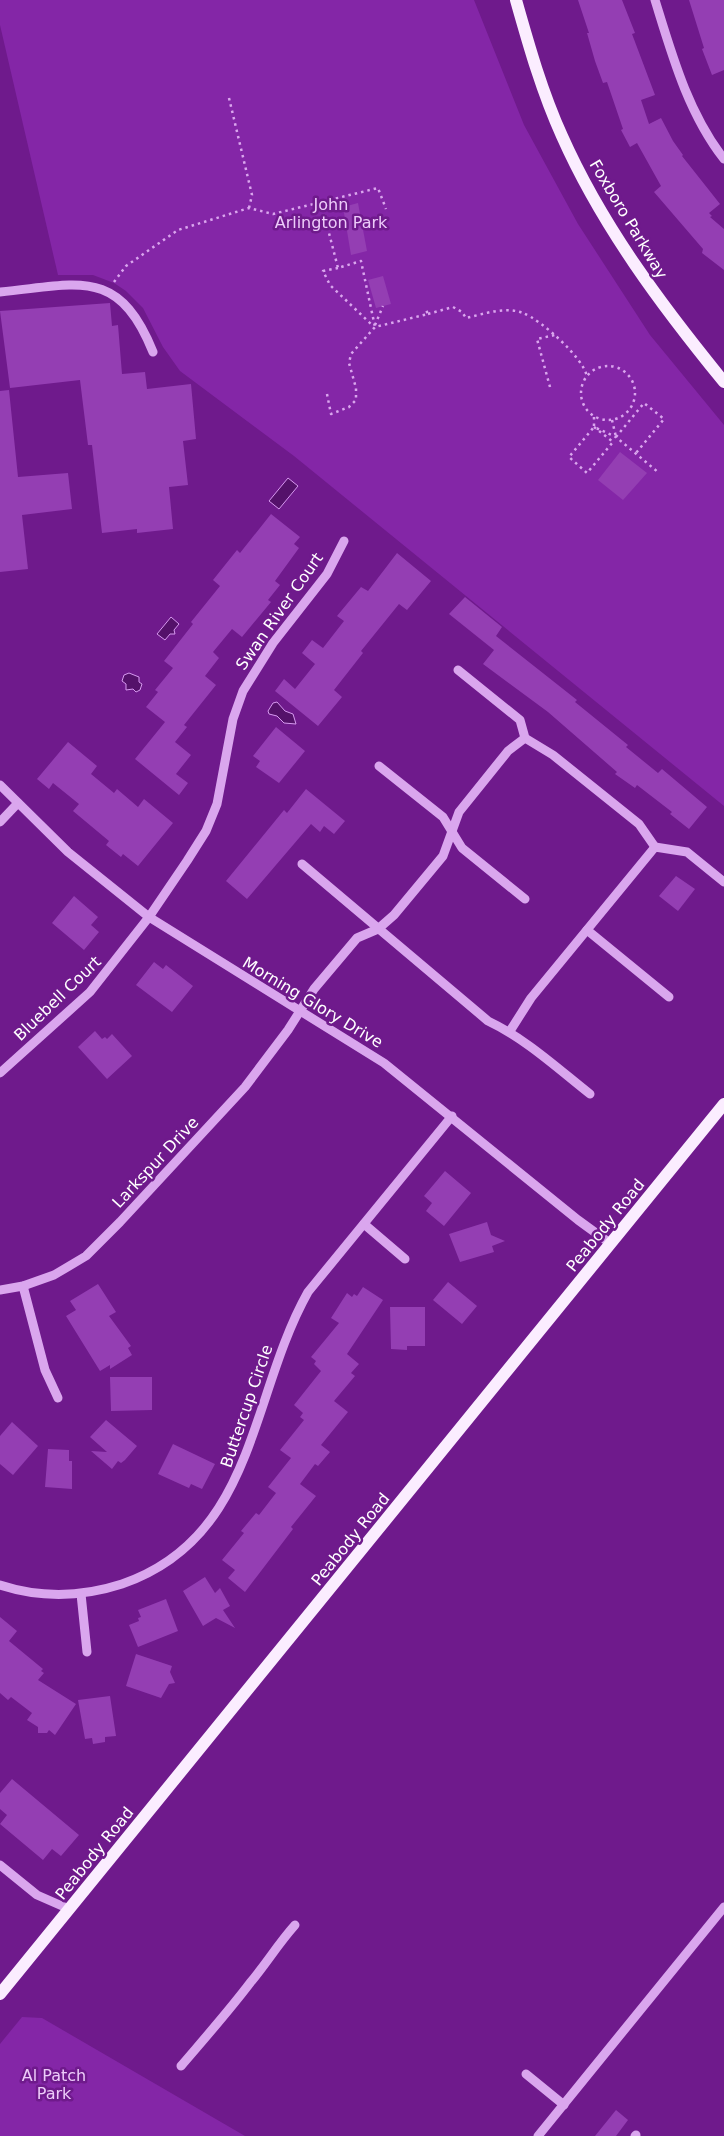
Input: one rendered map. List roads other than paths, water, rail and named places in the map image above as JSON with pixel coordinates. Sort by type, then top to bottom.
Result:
[{"type":"main road","name":"Foxboro Parkway","points":[[516,0],[533,61],[558,126],[592,196],[632,261],[682,330],[724,382]]},
{"type":"main road","name":"Peabody Road","points":[[0,1994],[724,1104]]},
{"type":"street","points":[[655,0],[684,88],[702,126],[724,159]]},
{"type":"street","points":[[0,292],[78,284],[90,285],[109,293],[128,307],[139,321],[153,352]]},
{"type":"street","name":"Swan River Court","points":[[149,917],[206,831],[217,804],[232,719],[242,691],[273,643],[328,574],[344,541]]},
{"type":"street","points":[[458,670],[520,720],[525,738],[553,754],[639,824],[655,847],[687,852],[724,882]]},
{"type":"street","name":"Larkspur Drive","points":[[0,1290],[23,1286],[54,1275],[86,1256],[120,1222],[245,1087],[314,989],[356,938],[378,929],[394,915],[443,856],[459,812],[508,751],[525,738]]},
{"type":"street","points":[[379,766],[443,817],[462,848],[525,899]]},
{"type":"street","name":"Morning Glory Drive","points":[[0,785],[68,852],[149,917],[384,1062],[577,1219],[611,1244]]},
{"type":"street","points":[[0,822],[18,803]]},
{"type":"street","points":[[510,1031],[531,998],[655,847]]},
{"type":"street","points":[[302,864],[488,1020],[510,1031],[590,1094]]},
{"type":"street","name":"Bluebell Court","points":[[0,1073],[90,992],[149,917]]},
{"type":"street","points":[[587,930],[669,997]]},
{"type":"street","name":"Buttercup Circle","points":[[0,1585],[28,1592],[81,1594],[102,1591],[150,1572],[181,1550],[212,1519],[236,1480],[292,1319],[308,1292],[452,1116]]},
{"type":"street","points":[[364,1224],[405,1259]]},
{"type":"street","points":[[23,1286],[45,1370],[58,1398]]},
{"type":"street","points":[[81,1594],[87,1652]]},
{"type":"street","points":[[0,1865],[37,1895],[69,1909]]},
{"type":"street","points":[[538,2136],[724,1907]]},
{"type":"street","points":[[181,2066],[266,1964],[273,1950],[294,1926]]},
{"type":"street","points":[[526,2074],[564,2105]]},
{"type":"park label","name":"John Arlington Park","points":[[331,213]]},
{"type":"park label","name":"Al Patch Park","points":[[54,2084]]}]
